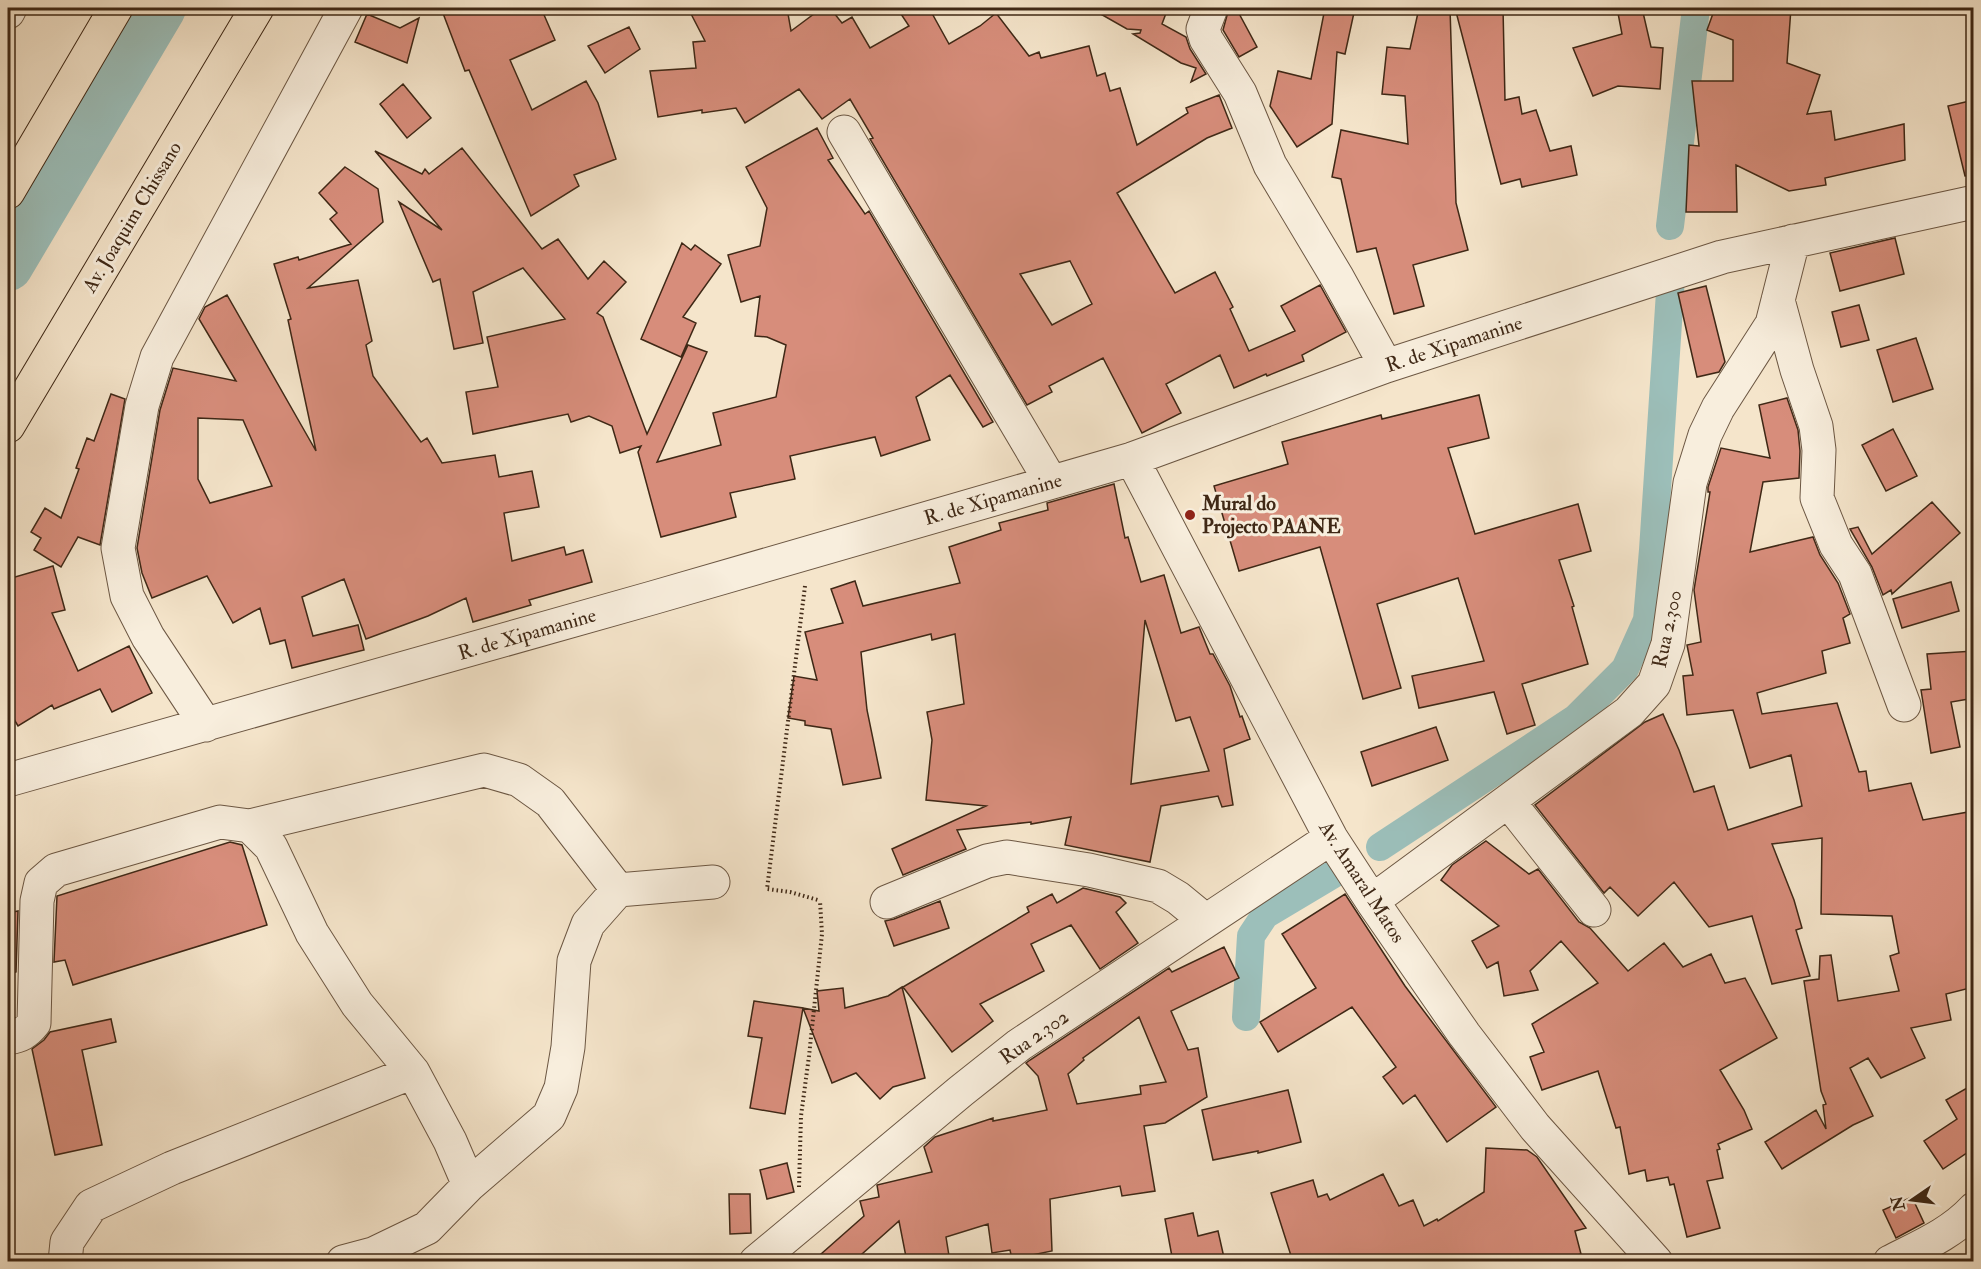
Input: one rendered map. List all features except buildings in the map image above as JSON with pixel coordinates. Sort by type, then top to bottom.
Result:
[{"type":"main road","points":[[8,192],[116,8]]},
{"type":"main road","name":"Av. Joaquim Chissano","points":[[8,426],[257,8]]},
{"type":"street","points":[[8,12],[10,8]]},
{"type":"street","points":[[206,725],[148,637],[127,596],[118,548],[142,406],[157,357],[346,8]]},
{"type":"street","points":[[1211,8],[1203,29],[1206,39],[1240,93],[1270,165],[1338,277],[1386,366]]},
{"type":"street","points":[[844,132],[1051,482]]},
{"type":"street","name":"R. de Xipamanine","points":[[8,780],[1132,459],[1386,366],[1722,257],[1974,202]]},
{"type":"street","name":"Rua 2.300","points":[[1372,901],[1629,712],[1654,684],[1668,645],[1690,483],[1705,435],[1718,408],[1772,324],[1793,241]]},
{"type":"street","points":[[1778,300],[1797,370],[1816,426],[1819,450],[1817,498],[1836,545],[1855,574],[1904,705]]},
{"type":"street","name":"Av. Amaral Matos","points":[[1132,459],[1331,838],[1372,901],[1464,1034],[1535,1127],[1656,1262]]},
{"type":"street","points":[[8,1038],[19,1036],[34,1023],[37,900],[41,883],[56,870],[220,822],[250,826],[484,770],[519,780],[550,802],[618,890]]},
{"type":"street","points":[[1508,801],[1594,910]]},
{"type":"street","points":[[250,826],[271,847],[312,933],[357,1004],[413,1072],[450,1142],[469,1185]]},
{"type":"street","name":"Rua 2.302","points":[[756,1262],[961,1090],[1019,1045],[1331,838]]},
{"type":"street","points":[[887,902],[987,861],[1007,857],[1089,870],[1158,886],[1178,898],[1206,921]]},
{"type":"street","points":[[343,1262],[373,1254],[427,1227],[469,1185],[549,1116],[561,1088],[568,1047],[574,961],[588,924],[618,890],[713,882]]},
{"type":"street","points":[[65,1262],[67,1242],[91,1206],[172,1168],[413,1072]]},
{"type":"street","points":[[1890,1262],[1960,1223],[1974,1209]]},
{"type":"path","points":[[798,1226],[801,1116],[822,934],[819,900],[790,892],[767,889],[809,552]]},
{"type":"waterway","points":[[8,266],[161,8]]},
{"type":"waterway","points":[[1670,226],[1696,8]]},
{"type":"waterway","points":[[1380,847],[1576,718],[1625,669],[1647,620],[1671,277]]},
{"type":"waterway","points":[[1246,1017],[1251,936],[1265,915],[1332,875]]},
{"type":"place","name":"Mural do Projecto PAANE","points":[[1190,515]]}]
